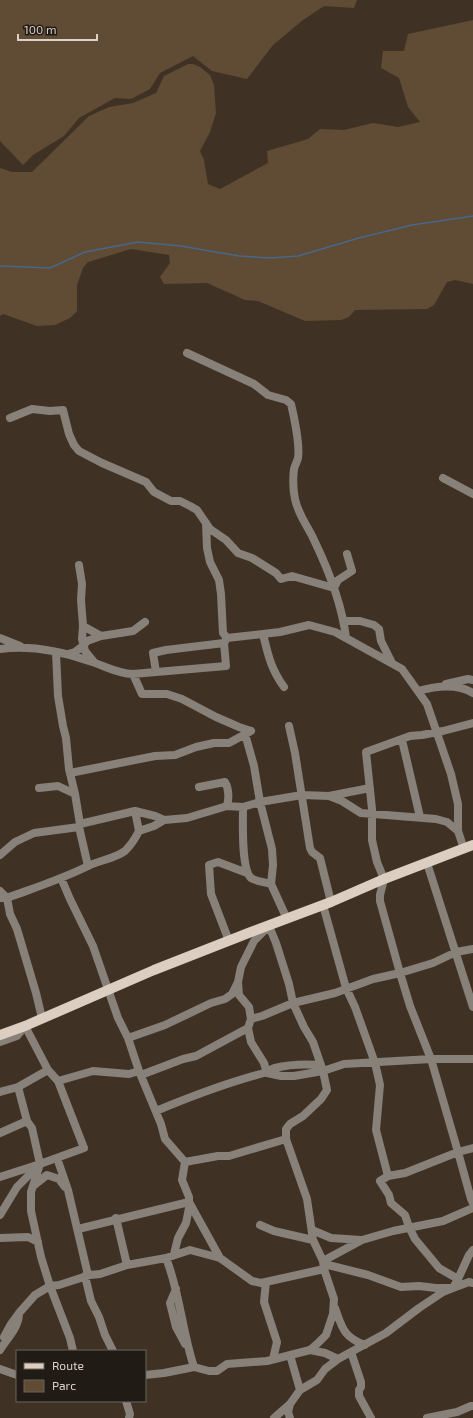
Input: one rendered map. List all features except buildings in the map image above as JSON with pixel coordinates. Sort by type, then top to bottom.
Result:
[{"type":"main road","points":[[0,1035],[229,941],[384,879],[469,847]]},
{"type":"street","points":[[187,353],[224,372],[254,384],[268,395],[286,400],[291,404],[294,415],[298,458],[294,469],[293,489],[295,499],[301,518],[314,539],[334,588],[344,621],[346,638]]},
{"type":"street","points":[[10,418],[32,409],[50,411],[63,410],[69,434],[74,445],[79,451],[102,463],[146,482],[154,492],[171,501],[185,503],[197,510],[210,529],[226,540],[238,553],[252,558],[276,573],[281,579],[292,576],[334,588]]},
{"type":"street","points":[[443,478],[473,494]]},
{"type":"street","points":[[0,649],[13,647],[68,654],[120,673],[134,674],[226,666],[226,641],[223,633],[221,594],[219,580],[210,562],[207,548],[206,522]]},
{"type":"street","points":[[334,588],[338,580],[352,570],[348,554]]},
{"type":"street","points":[[79,565],[82,584],[81,600],[83,646],[85,651],[95,663]]},
{"type":"street","points":[[344,621],[360,621],[374,625],[379,629],[381,641],[392,663]]},
{"type":"street","points":[[68,654],[75,652],[87,641],[101,636],[133,631],[145,622]]},
{"type":"street","points":[[83,626],[101,636]]},
{"type":"street","points":[[156,672],[153,653],[166,650],[309,626],[335,632],[402,669],[428,704],[451,774],[458,804],[458,831]]},
{"type":"street","points":[[263,634],[268,659],[273,666],[276,676],[284,687]]},
{"type":"street","points":[[0,638],[23,648]]},
{"type":"street","points":[[56,652],[58,696],[79,826],[88,866]]},
{"type":"street","points":[[70,773],[155,756],[175,755],[196,747],[214,743],[229,743],[250,731],[216,717],[182,698],[167,694],[142,694],[134,674]]},
{"type":"street","points":[[418,691],[468,679],[473,680]]},
{"type":"street","points":[[436,686],[454,687],[473,693]]},
{"type":"street","points":[[473,723],[422,735],[410,736],[366,752],[373,814],[371,830],[372,840],[377,862],[384,879],[380,901],[410,1006],[431,1059],[473,1203]]},
{"type":"street","points":[[289,726],[296,753],[310,848],[312,852],[320,858],[327,903],[346,988],[355,1007],[375,1063],[380,1085],[376,1130],[388,1176]]},
{"type":"street","points":[[245,734],[254,766],[260,802],[272,849],[273,865],[271,884],[287,919]]},
{"type":"street","points":[[402,740],[420,816]]},
{"type":"street","points":[[198,787],[225,782],[229,799],[228,806]]},
{"type":"street","points":[[39,788],[58,786],[75,794]]},
{"type":"street","points":[[3,898],[61,878],[88,866],[114,857],[125,851],[134,842],[140,831],[154,826],[164,820],[187,818],[228,806],[243,807],[260,802],[302,795],[329,796],[370,788]]},
{"type":"street","points":[[329,796],[342,801],[361,813],[420,816],[447,822],[458,831],[469,847]]},
{"type":"street","points":[[243,807],[243,847],[247,873]]},
{"type":"street","points":[[0,855],[15,842],[34,833],[79,826],[135,811],[164,820]]},
{"type":"street","points":[[135,811],[140,831]]},
{"type":"street","points":[[229,941],[211,894],[209,865],[218,862],[247,873],[252,879],[271,884]]},
{"type":"street","points":[[427,863],[473,1007]]},
{"type":"street","points":[[61,878],[93,946],[118,1018],[128,1038],[140,1073],[161,1124],[165,1139],[185,1162]]},
{"type":"street","points":[[0,891],[17,929],[42,1018]]},
{"type":"street","points":[[128,1038],[165,1025],[211,1003],[225,999],[232,994],[238,982],[241,967],[254,941],[269,926],[289,984],[293,1003],[313,1042],[322,1068],[327,1090],[321,1099],[286,1129],[286,1139],[307,1199],[313,1240],[324,1265],[334,1299],[333,1314],[326,1335],[310,1350]]},
{"type":"street","points":[[250,1019],[262,1016],[293,1003],[433,963],[456,952],[473,949]]},
{"type":"street","points":[[238,982],[239,995],[249,1007],[250,1019],[248,1028],[251,1042],[264,1063],[267,1072]]},
{"type":"street","points":[[0,1042],[17,1036],[25,1026],[48,1070],[58,1081],[84,1148],[0,1177]]},
{"type":"street","points":[[58,1081],[93,1071],[129,1074],[140,1073],[196,1056],[248,1028]]},
{"type":"street","points":[[156,1111],[199,1093],[267,1072],[275,1068],[303,1064],[322,1068],[344,1064],[431,1059],[473,1059]]},
{"type":"street","points":[[0,1092],[18,1087],[48,1070]]},
{"type":"street","points":[[18,1087],[27,1121],[32,1128],[40,1164],[31,1192],[31,1211],[35,1230],[50,1286],[74,1350]]},
{"type":"street","points":[[0,1133],[27,1121]]},
{"type":"street","points":[[185,1162],[218,1156],[229,1156],[286,1139]]},
{"type":"street","points":[[458,1279],[439,1268],[415,1239],[409,1228],[405,1215],[391,1203],[389,1195],[380,1181],[388,1176],[405,1173],[458,1152],[473,1148]]},
{"type":"street","points":[[57,1158],[68,1190],[78,1229],[91,1301],[112,1350]]},
{"type":"street","points":[[174,1254],[178,1238],[186,1223],[189,1202],[189,1197],[182,1180],[185,1162]]},
{"type":"street","points":[[0,1215],[17,1187],[40,1164]]},
{"type":"street","points":[[33,1186],[47,1176],[59,1179],[68,1190]]},
{"type":"street","points":[[78,1229],[116,1218],[189,1202]]},
{"type":"street","points":[[189,1202],[220,1258]]},
{"type":"street","points":[[312,1230],[331,1238],[362,1240],[443,1221],[473,1208]]},
{"type":"street","points":[[116,1218],[127,1265]]},
{"type":"street","points":[[260,1226],[274,1231],[313,1240]]},
{"type":"street","points":[[28,1237],[35,1230]]},
{"type":"street","points":[[0,1238],[28,1237],[38,1242]]},
{"type":"street","points":[[0,1345],[11,1324],[19,1313],[35,1296],[50,1286],[100,1274],[127,1265],[166,1258],[174,1254],[190,1250],[220,1258],[252,1281],[261,1283],[324,1265],[362,1240]]},
{"type":"street","points":[[453,1288],[469,1255],[473,1250]]},
{"type":"street","points":[[166,1258],[176,1289],[188,1349],[194,1367]]},
{"type":"street","points":[[324,1265],[368,1275],[401,1287],[419,1286],[453,1288]]},
{"type":"street","points":[[266,1282],[264,1302],[277,1342],[273,1359]]},
{"type":"street","points":[[274,1418],[290,1404],[300,1390],[317,1380],[325,1369],[338,1359],[386,1333],[443,1292],[469,1282],[473,1283]]},
{"type":"street","points":[[334,1305],[344,1331],[357,1342],[365,1345]]},
{"type":"street","points":[[0,1350],[16,1327],[19,1319],[19,1313]]},
{"type":"street","points":[[146,1375],[194,1367],[209,1371],[217,1371],[227,1364],[273,1359],[310,1350],[325,1353],[338,1359]]},
{"type":"street","points":[[351,1352],[361,1382],[360,1396],[371,1418]]},
{"type":"street","points":[[290,1355],[300,1390]]},
{"type":"street","points":[[0,1369],[16,1375]]},
{"type":"street","points":[[126,1402],[130,1414],[129,1418]]},
{"type":"street","points":[[290,1404],[288,1412],[290,1418]]},
{"type":"street","points":[[427,1418],[457,1412],[473,1406]]},
{"type":"green space","points":[[0,0],[357,0],[354,8],[324,6],[303,20],[273,45],[247,79],[212,71],[193,56],[160,73],[150,89],[131,99],[115,98],[79,118],[64,136],[33,155],[23,165],[0,141]]},
{"type":"green space","points":[[473,20],[473,284],[455,280],[447,282],[434,305],[427,309],[355,310],[349,317],[341,320],[305,321],[258,301],[245,300],[207,283],[164,284],[160,277],[170,263],[169,255],[131,249],[88,262],[83,268],[77,285],[77,311],[70,318],[55,325],[37,326],[3,314],[0,316],[0,168],[12,172],[32,172],[89,116],[109,107],[133,103],[156,93],[164,76],[188,64],[193,64],[200,67],[210,75],[214,85],[216,113],[210,132],[200,151],[204,160],[208,184],[220,189],[268,163],[267,151],[308,139],[320,129],[344,130],[373,123],[398,127],[420,122],[408,107],[399,78],[381,68],[383,51],[404,51],[408,34]]},
{"type":"waterway","points":[[0,266],[50,268],[85,252],[138,242],[181,246],[239,256],[270,258],[298,256],[359,238],[412,225],[473,216]]}]
